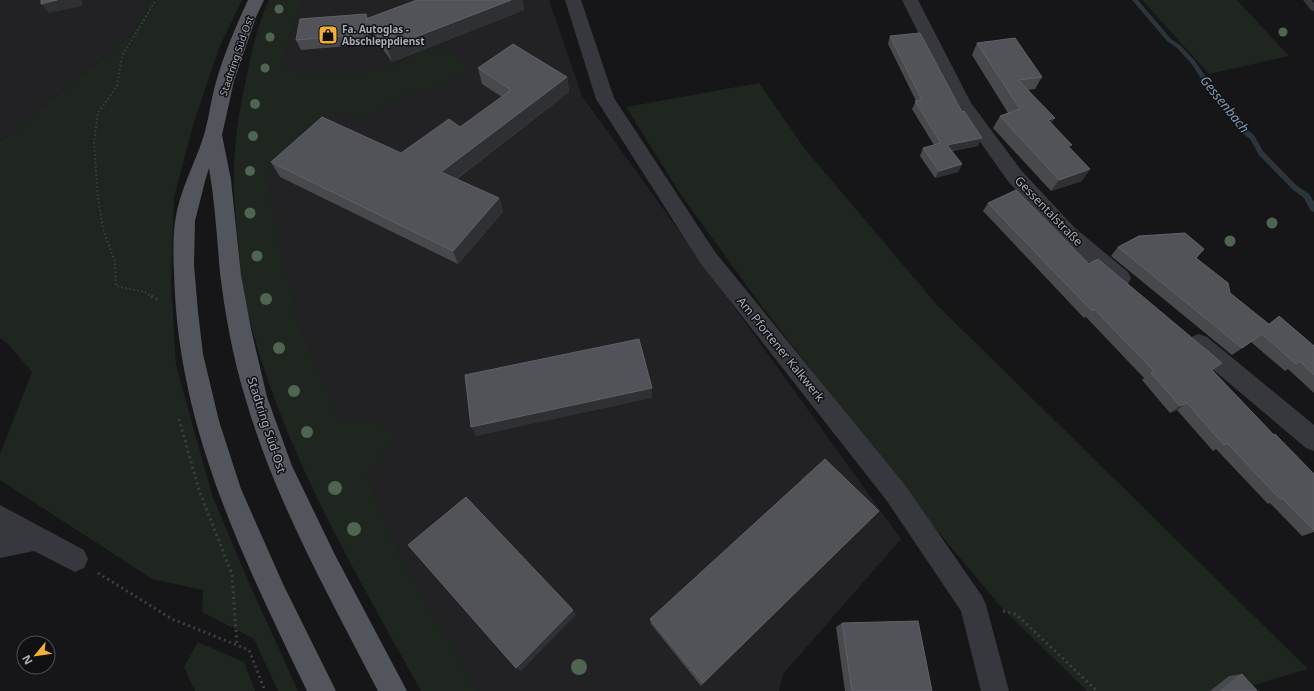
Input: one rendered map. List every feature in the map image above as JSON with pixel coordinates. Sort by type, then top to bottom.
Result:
[{"type":"main road","name":"Stadtring Süd-Ost","points":[[256,0],[248,17],[225,81],[213,135],[195,181],[185,221],[184,265],[192,354],[207,422],[229,490],[274,593],[322,691]]},
{"type":"main road","name":"Stadtring Süd-Ost","points":[[213,135],[221,180],[231,275],[240,329],[256,397],[280,469],[326,564],[393,691]]},
{"type":"street","name":"Am Pfortener Kalkwerk","points":[[573,0],[605,99],[708,258],[896,493],[973,605],[995,691]]},
{"type":"street","name":"Gessentalstraße","points":[[910,0],[964,106],[1014,175],[1068,234],[1134,289]]},
{"type":"street","points":[[1188,334],[1314,440]]},
{"type":"street","points":[[0,517],[35,538],[75,559]]},
{"type":"street","points":[[0,545],[35,538]]},
{"type":"lane","points":[[1306,0],[1314,8]]},
{"type":"path","points":[[156,0],[122,56],[117,86],[98,112],[94,142],[99,206],[103,229],[115,262],[116,286],[145,292],[164,303]]},
{"type":"path","points":[[178,413],[180,428],[199,490],[232,574],[237,645]]},
{"type":"path","points":[[75,559],[172,618],[249,650],[265,691]]},
{"type":"path","points":[[973,605],[1016,614],[1097,691]]},
{"type":"shaded area","points":[[0,0],[150,0],[134,32],[0,142]]},
{"type":"shaded area","points":[[150,0],[242,0],[219,48],[193,125],[174,198],[171,282],[176,365],[212,495],[246,576],[298,691],[278,691],[254,639],[202,612],[203,590],[152,579],[0,480],[0,454],[32,372],[8,344],[0,338],[0,142],[134,32]]},
{"type":"shaded area","points":[[269,0],[303,0],[283,54],[285,68],[309,75],[353,74],[388,68],[426,50],[449,50],[470,69],[437,86],[403,96],[372,114],[356,118],[338,112],[266,173],[276,228],[298,323],[340,420],[378,421],[398,436],[366,475],[401,559],[477,691],[421,691],[370,600],[322,507],[280,412],[262,363],[248,313],[241,272],[235,210],[234,163],[237,125],[249,66],[260,22]]},
{"type":"shaded area","points":[[294,0],[549,0],[582,96],[901,539],[783,674],[779,691],[469,691],[304,404],[255,137]]},
{"type":"shaded area","points":[[1142,0],[1237,0],[1289,56],[1209,74]]},
{"type":"shaded area","points":[[759,83],[805,149],[937,305],[1308,669],[1254,685],[1260,691],[1087,691],[1001,607],[935,528],[760,304],[681,195],[626,107]]},
{"type":"shaded area","points":[[198,642],[244,662],[255,691],[195,691],[184,667]]},
{"type":"building","points":[[41,0],[57,0],[41,4]]},
{"type":"building","points":[[417,0],[511,0],[387,48],[366,19]]},
{"type":"building","points":[[366,14],[368,34],[296,40],[300,19]]},
{"type":"building","points":[[920,33],[962,112],[964,111],[982,138],[947,145],[962,164],[939,171],[923,148],[941,143],[915,101],[922,100],[890,36]]},
{"type":"building","points":[[1015,38],[1042,77],[1018,80],[1055,118],[1048,120],[1072,145],[1068,146],[1090,169],[1059,180],[1000,116],[1020,109],[977,43]]},
{"type":"building","points":[[513,44],[567,77],[441,172],[499,198],[453,251],[271,162],[322,117],[401,153],[449,119],[460,127],[511,90],[478,68]]},
{"type":"building","points":[[1016,190],[1089,264],[1098,259],[1222,363],[1212,370],[1274,435],[1275,434],[1314,474],[1314,530],[1282,498],[1280,499],[1227,443],[1224,445],[1187,403],[1180,406],[1151,373],[1154,371],[1094,309],[1092,311],[988,203]]},
{"type":"building","points":[[1185,233],[1204,249],[1196,258],[1228,283],[1230,293],[1270,325],[1279,316],[1314,346],[1314,375],[1300,361],[1296,364],[1262,334],[1242,348],[1118,247],[1139,236]]},
{"type":"building","points":[[639,339],[652,388],[471,427],[465,375]]},
{"type":"building","points":[[825,459],[879,511],[703,683],[650,619]]},
{"type":"building","points":[[466,497],[573,610],[516,668],[408,545]]},
{"type":"building","points":[[918,621],[932,691],[852,691],[842,623]]},
{"type":"building","points":[[1242,674],[1257,691],[1221,691]]},
{"type":"waterway","name":"Gessenbach","points":[[1135,0],[1169,40],[1178,46],[1193,62],[1211,89],[1239,120],[1242,129],[1252,137],[1261,153],[1294,187],[1307,196],[1314,209]]},
{"type":"place","name":"Fa. Autoglas - Abschleppdienst","points":[[328,35]]}]
